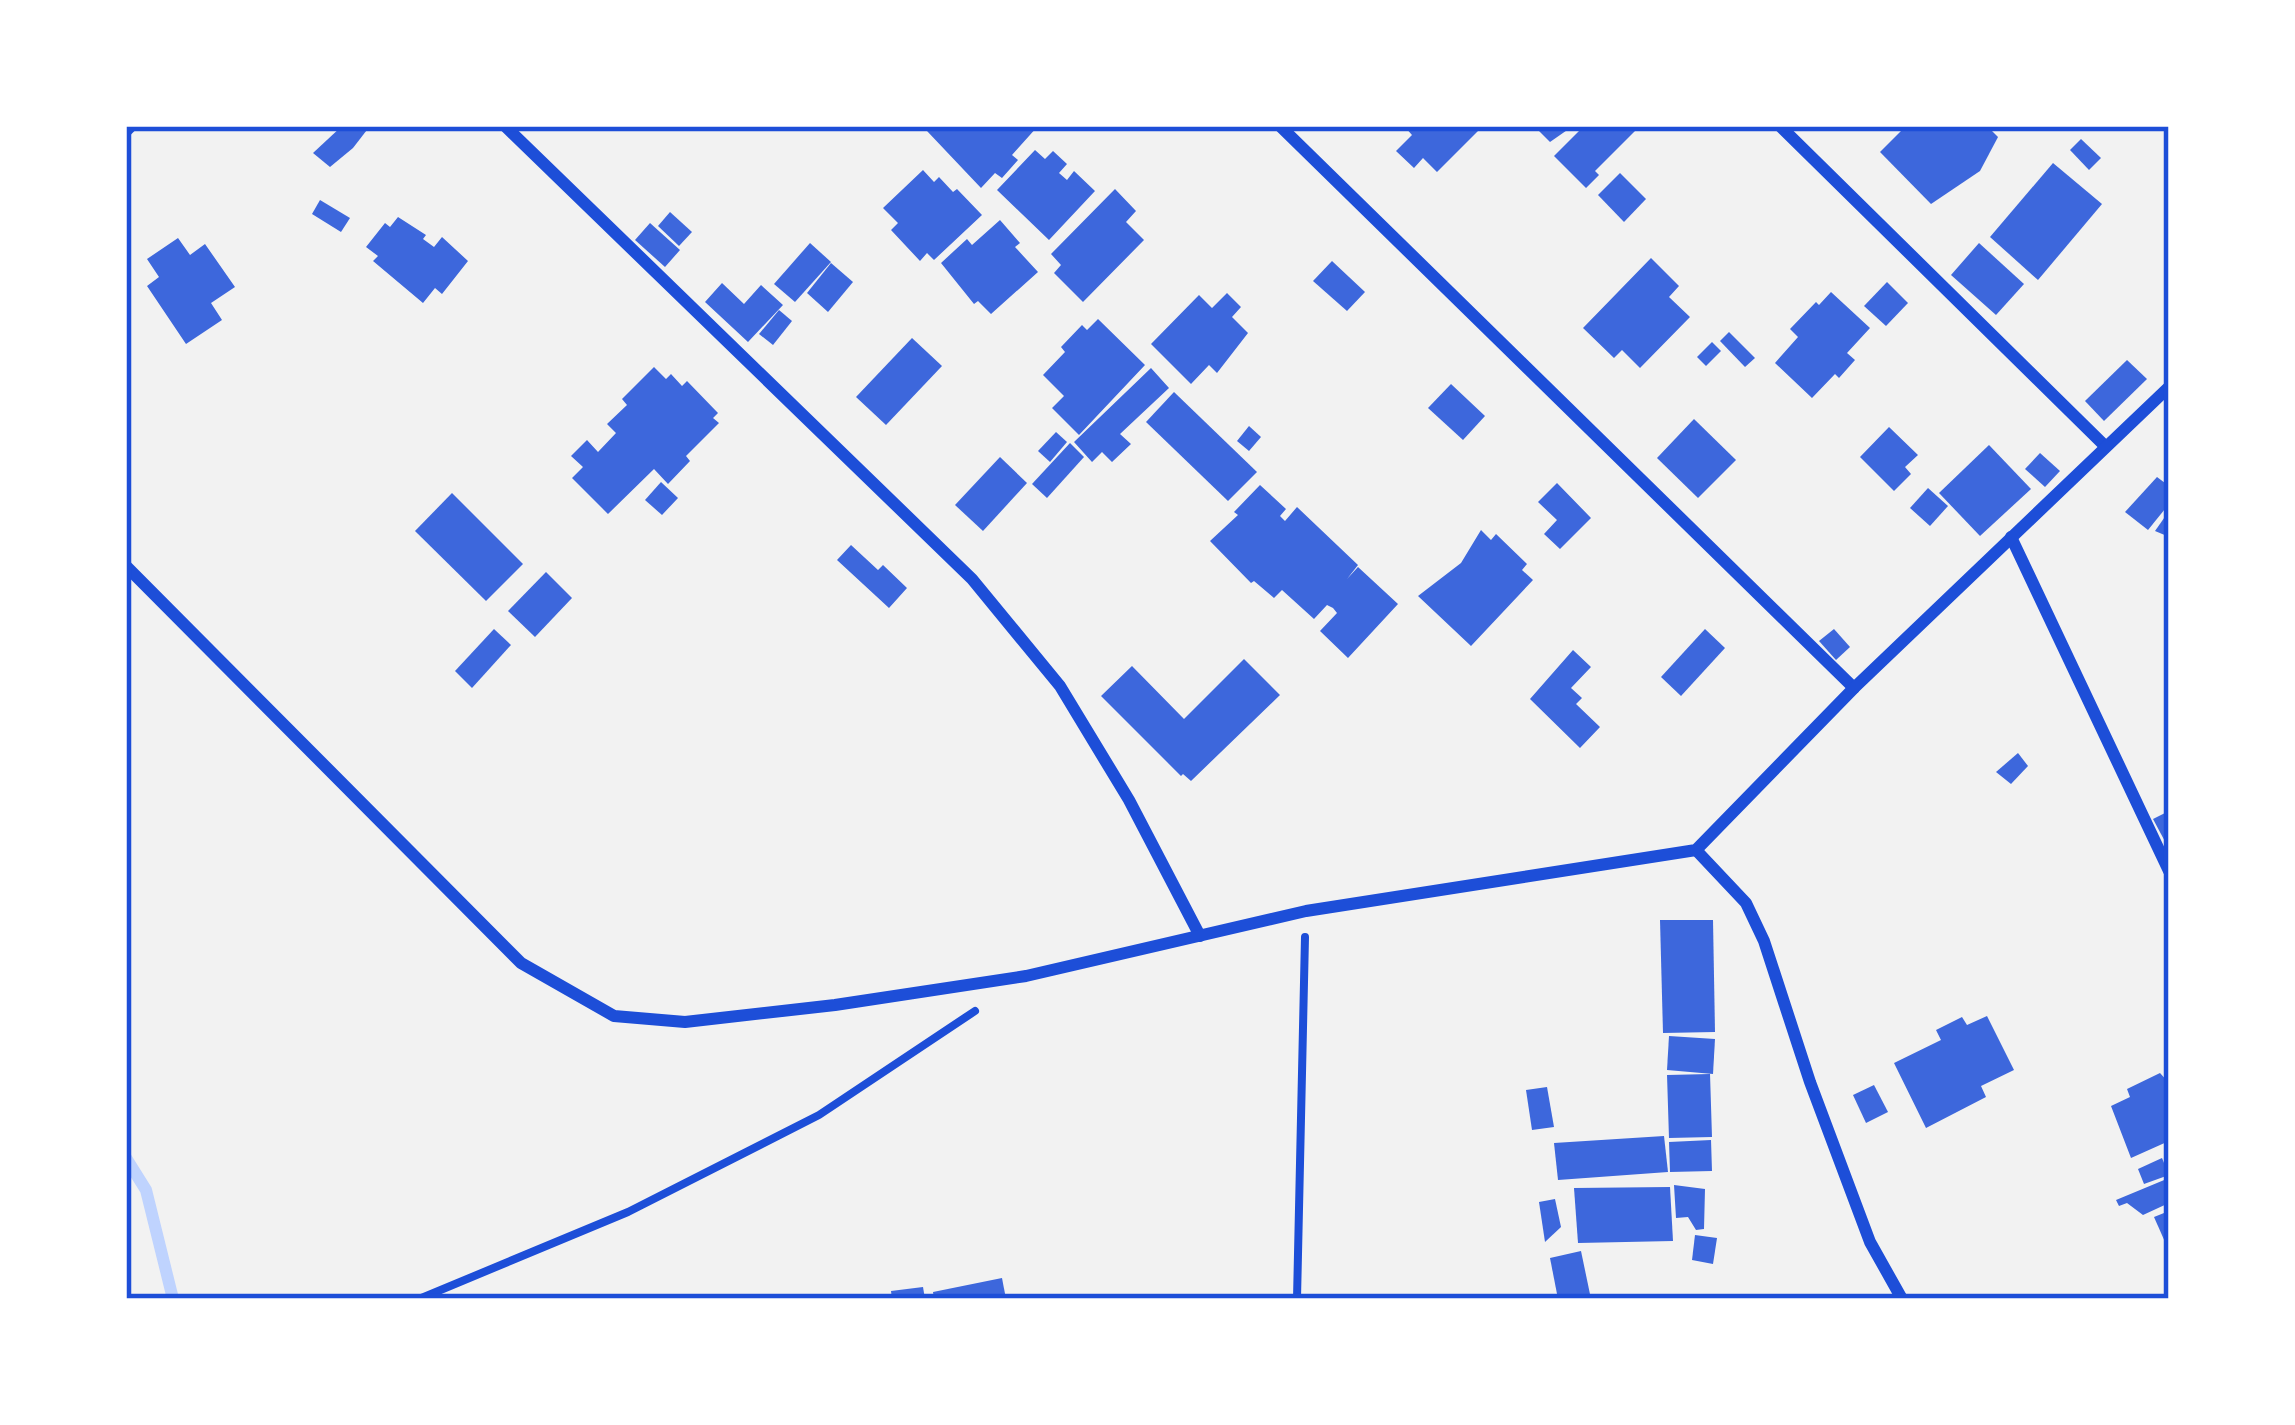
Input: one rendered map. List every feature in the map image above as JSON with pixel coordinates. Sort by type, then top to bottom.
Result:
[{"type":"street","points":[[505,126],[972,578],[1060,686],[1129,800],[1200,936]]},
{"type":"street","points":[[1280,126],[1854,688]]},
{"type":"street","points":[[1780,126],[2105,446]]},
{"type":"street","points":[[126,566],[521,963],[614,1016],[686,1022],[1026,976],[1306,911],[1696,850],[1854,688],[2169,387]]},
{"type":"street","points":[[2011,537],[2169,871]]},
{"type":"street","points":[[1696,850],[1746,903],[1764,940],[1870,1243],[1902,1299]]},
{"type":"path","points":[[1297,1299],[1306,911]]},
{"type":"path","points":[[419,1299],[628,1212],[819,1115],[1026,976]]},
{"type":"building","points":[[342,126],[370,126],[330,167],[313,153]]},
{"type":"building","points":[[932,126],[1038,126],[1012,155],[1018,160],[1002,178],[995,173],[981,188],[927,131]]},
{"type":"building","points":[[1404,126],[1483,126],[1437,172],[1423,158],[1414,168],[1396,151],[1412,135]]},
{"type":"building","points":[[1534,126],[1573,126],[1550,142]]},
{"type":"building","points":[[1576,126],[1640,126],[1595,171],[1599,175],[1586,188],[1554,156],[1580,130]]},
{"type":"building","points":[[1906,126],[1987,126],[1998,137],[1980,171],[1931,204],[1880,152]]},
{"type":"building","points":[[2081,139],[2101,158],[2089,170],[2070,150]]},
{"type":"building","points":[[1035,150],[1045,159],[1053,151],[1067,164],[1059,173],[1067,180],[1074,171],[1095,191],[1049,240],[997,190]]},
{"type":"building","points":[[2053,163],[2102,204],[2038,280],[1990,237]]},
{"type":"building","points":[[923,170],[934,182],[939,177],[953,192],[957,189],[982,215],[934,260],[927,253],[920,261],[891,230],[898,223],[883,208]]},
{"type":"building","points":[[1620,173],[1646,199],[1624,222],[1598,195]]},
{"type":"building","points":[[1115,189],[1136,211],[1126,222],[1144,240],[1083,302],[1054,273],[1061,265],[1051,254]]},
{"type":"building","points":[[320,200],[350,218],[341,232],[312,214]]},
{"type":"building","points":[[670,212],[692,232],[679,246],[658,226]]},
{"type":"building","points":[[398,217],[426,235],[423,239],[434,247],[442,237],[468,261],[442,294],[435,288],[423,303],[373,261],[378,256],[366,247],[385,223],[390,227]]},
{"type":"building","points":[[1000,220],[1020,243],[1015,247],[1038,272],[991,314],[978,301],[974,304],[941,263],[967,239],[972,245]]},
{"type":"building","points":[[650,223],[680,250],[665,267],[635,240]]},
{"type":"building","points":[[178,238],[190,255],[205,244],[235,287],[211,303],[222,320],[186,344],[147,286],[159,277],[147,259]]},
{"type":"building","points":[[810,243],[831,262],[795,302],[774,284]]},
{"type":"building","points":[[1979,243],[2024,284],[1996,315],[1951,275]]},
{"type":"building","points":[[1651,258],[1679,286],[1669,297],[1690,317],[1640,368],[1622,350],[1614,358],[1583,328]]},
{"type":"building","points":[[1332,261],[1365,292],[1347,311],[1313,281]]},
{"type":"building","points":[[831,263],[853,282],[828,312],[807,293]]},
{"type":"building","points":[[1887,282],[1908,303],[1886,326],[1864,306]]},
{"type":"building","points":[[722,283],[744,304],[761,285],[783,305],[748,342],[705,302]]},
{"type":"building","points":[[1831,292],[1870,328],[1847,353],[1855,360],[1812,398],[1775,363],[1798,337],[1790,329]]},
{"type":"building","points":[[1227,293],[1241,307],[1232,317],[1248,333],[1217,373],[1209,365],[1191,384],[1151,344],[1199,295],[1212,308]]},
{"type":"building","points":[[779,310],[792,321],[773,345],[759,334]]},
{"type":"building","points":[[1098,319],[1145,365],[1079,435],[1052,408],[1064,396],[1043,375],[1082,325],[1087,330]]},
{"type":"building","points":[[1729,332],[1755,358],[1745,367],[1720,341]]},
{"type":"building","points":[[912,338],[942,366],[886,425],[856,397]]},
{"type":"building","points":[[1712,342],[1721,351],[1706,366],[1697,357]]},
{"type":"building","points":[[2127,360],[2147,379],[2104,421],[2085,401]]},
{"type":"building","points":[[654,367],[666,379],[671,374],[682,386],[687,381],[718,413],[713,418],[719,423],[686,456],[690,461],[668,484],[654,469],[608,514],[572,478],[583,467],[571,456],[587,440],[598,452],[616,433],[607,424],[627,405],[622,399]]},
{"type":"building","points":[[1151,368],[1169,388],[1120,434],[1131,444],[1112,462],[1102,452],[1092,462],[1074,442]]},
{"type":"building","points":[[1451,384],[1485,416],[1463,440],[1428,408]]},
{"type":"building","points":[[1174,392],[1257,472],[1228,501],[1146,422]]},
{"type":"building","points":[[1694,419],[1736,460],[1698,498],[1657,458]]},
{"type":"building","points":[[1249,426],[1261,437],[1249,451],[1237,441]]},
{"type":"building","points":[[1889,427],[1918,455],[1905,467],[1911,474],[1894,491],[1860,457]]},
{"type":"building","points":[[1056,432],[1067,442],[1050,462],[1038,451]]},
{"type":"building","points":[[1070,443],[1084,457],[1047,498],[1032,484]]},
{"type":"building","points":[[1989,445],[2031,489],[1980,536],[1939,493]]},
{"type":"building","points":[[2040,453],[2060,471],[2045,487],[2025,469]]},
{"type":"building","points":[[1000,457],[1027,483],[983,531],[955,505]]},
{"type":"building","points":[[2157,477],[2169,486],[2169,504],[2148,530],[2125,512]]},
{"type":"building","points":[[661,482],[678,498],[662,515],[645,500]]},
{"type":"building","points":[[1557,483],[1591,518],[1560,549],[1544,534],[1557,520],[1538,502]]},
{"type":"building","points":[[1260,485],[1286,509],[1280,516],[1285,521],[1297,507],[1358,565],[1347,579],[1358,567],[1398,604],[1348,658],[1320,631],[1337,613],[1333,608],[1327,605],[1314,619],[1282,590],[1274,598],[1251,583],[1210,541]]},
{"type":"building","points":[[1928,488],[1948,506],[1930,526],[1910,508]]},
{"type":"building","points":[[452,493],[523,564],[486,601],[415,531]]},
{"type":"building","points":[[2169,511],[2169,532],[2167,536],[2155,531]]},
{"type":"building","points":[[1481,530],[1491,540],[1496,534],[1527,564],[1522,570],[1533,580],[1471,646],[1418,596],[1461,563]]},
{"type":"building","points":[[851,545],[878,570],[883,565],[907,588],[889,608],[837,560]]},
{"type":"building","points":[[546,572],[572,598],[535,637],[508,611]]},
{"type":"building","points":[[494,629],[511,645],[472,688],[455,671]]},
{"type":"building","points":[[1705,629],[1725,648],[1681,696],[1661,677]]},
{"type":"building","points":[[1834,629],[1850,647],[1836,660],[1819,641]]},
{"type":"building","points":[[1573,650],[1591,667],[1571,688],[1582,698],[1576,704],[1600,727],[1580,748],[1530,699]]},
{"type":"building","points":[[1244,659],[1280,695],[1191,781],[1101,696],[1132,666],[1184,719]]},
{"type":"building","points":[[2018,753],[2028,766],[2011,784],[1996,772]]},
{"type":"building","points":[[2169,811],[2169,849],[2153,819]]},
{"type":"building","points":[[1660,920],[1713,920],[1715,1032],[1663,1033]]},
{"type":"building","points":[[1987,1016],[2014,1070],[1981,1086],[1986,1097],[1926,1128],[1894,1063],[1941,1040],[1936,1030],[1962,1017],[1967,1025]]},
{"type":"building","points":[[1669,1036],[1715,1039],[1713,1074],[1667,1070]]},
{"type":"building","points":[[2160,1073],[2169,1083],[2169,1141],[2131,1158],[2111,1106],[2130,1097],[2127,1089]]},
{"type":"building","points":[[1710,1074],[1712,1137],[1669,1138],[1667,1075]]},
{"type":"building","points":[[1874,1085],[1888,1112],[1866,1123],[1853,1095]]},
{"type":"building","points":[[1547,1087],[1554,1127],[1532,1130],[1526,1090]]},
{"type":"building","points":[[1664,1136],[1668,1172],[1558,1180],[1554,1143]]},
{"type":"building","points":[[1711,1140],[1712,1171],[1670,1172],[1669,1142]]},
{"type":"building","points":[[2162,1158],[2169,1175],[2144,1184],[2138,1169]]},
{"type":"building","points":[[2169,1178],[2169,1203],[2143,1215],[2127,1203],[2119,1206],[2116,1200]]},
{"type":"building","points":[[1674,1185],[1705,1189],[1704,1229],[1696,1230],[1688,1217],[1676,1218]]},
{"type":"building","points":[[1670,1187],[1673,1241],[1578,1243],[1574,1188]]},
{"type":"building","points":[[1555,1199],[1561,1227],[1545,1242],[1539,1202]]},
{"type":"building","points":[[2169,1211],[2169,1251],[2154,1217]]},
{"type":"building","points":[[1695,1235],[1717,1238],[1713,1264],[1692,1260]]},
{"type":"building","points":[[1581,1251],[1591,1299],[1558,1299],[1550,1258]]},
{"type":"building","points":[[1002,1278],[1006,1299],[934,1299],[933,1292]]},
{"type":"building","points":[[923,1287],[925,1299],[892,1299],[891,1291]]},
{"type":"waterway","points":[[126,1158],[146,1190],[173,1299]]}]
